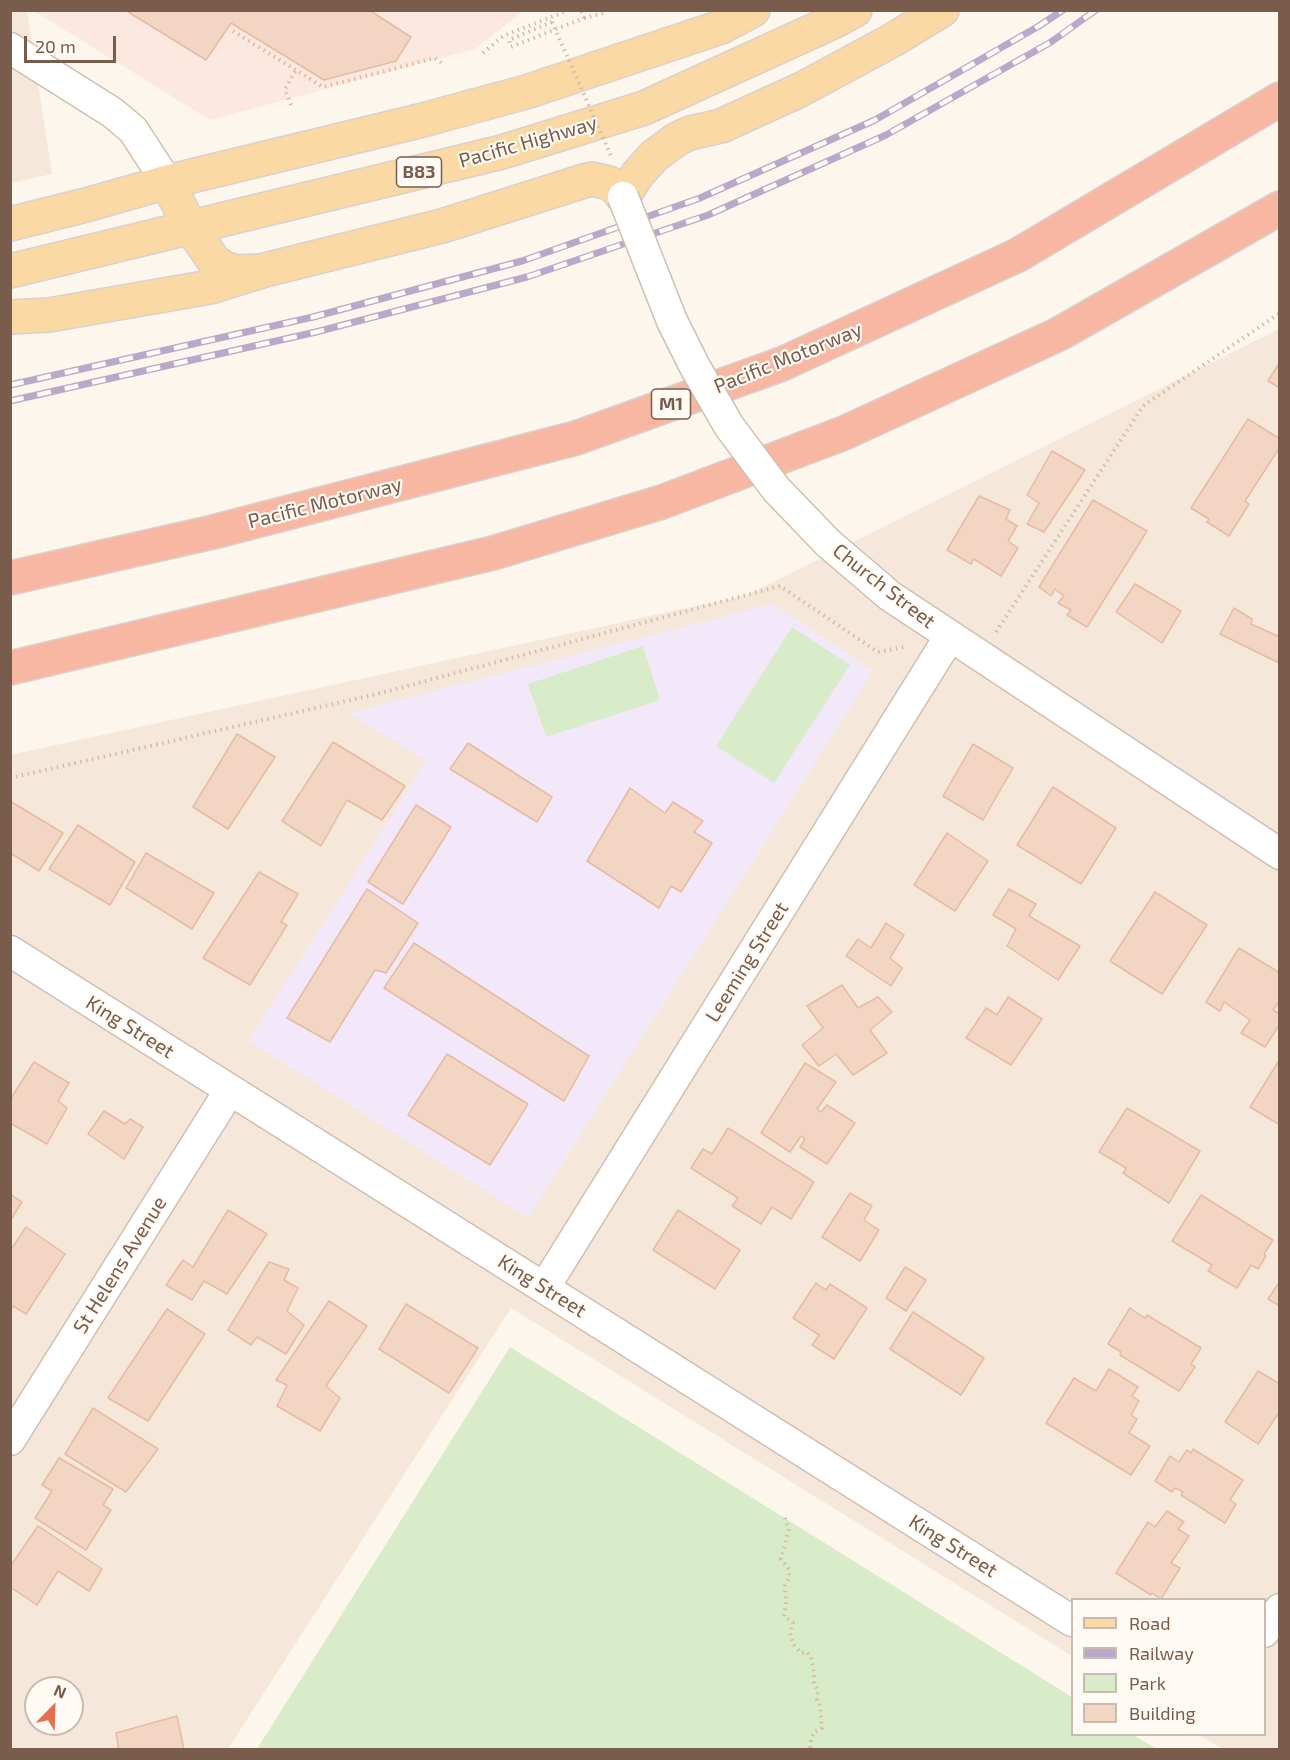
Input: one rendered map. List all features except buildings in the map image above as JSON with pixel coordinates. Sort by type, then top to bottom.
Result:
[{"type":"highway","name":"Pacific Motorway","points":[[10,578],[213,532],[576,438],[782,364],[1018,255],[1280,99]]},
{"type":"highway","points":[[10,668],[494,553],[662,502],[844,433],[1059,334],[1280,208]]},
{"type":"main road","points":[[10,224],[526,92],[721,27],[753,10]]},
{"type":"main road","name":"Pacific Highway","points":[[10,270],[502,152],[644,108],[855,10]]},
{"type":"main road","points":[[10,317],[49,315],[210,287],[265,270],[442,226],[592,179],[609,183],[623,197],[637,175],[654,156],[677,139],[690,133],[729,123],[800,90],[891,41],[942,10]]},
{"type":"main road","points":[[166,183],[191,228],[214,261],[235,272],[265,270]]},
{"type":"street","points":[[10,48],[113,113],[133,130],[166,183]]},
{"type":"street","name":"Church Street","points":[[623,197],[672,321],[694,367],[729,426],[776,489],[828,543],[890,596],[1280,854]]},
{"type":"street","name":"Leeming Street","points":[[543,1288],[950,636]]},
{"type":"street","name":"King Street","points":[[10,951],[1071,1620]]},
{"type":"street","name":"St Helens Avenue","points":[[10,1440],[230,1090]]},
{"type":"street","points":[[1266,1629],[1280,1609]]},
{"type":"path","points":[[483,53],[503,36],[569,10]]},
{"type":"path","points":[[581,10],[584,18]]},
{"type":"path","points":[[607,12],[584,18],[511,47],[509,40],[552,22],[612,158]]},
{"type":"path","points":[[232,31],[323,87],[435,58],[444,64]]},
{"type":"path","points":[[291,105],[285,89],[296,70]]},
{"type":"path","points":[[979,655],[999,628],[1143,406],[1280,313]]},
{"type":"path","points":[[10,778],[381,693],[780,586],[878,652],[904,647]]},
{"type":"path","points":[[785,1518],[789,1529],[781,1559],[789,1569],[789,1577],[785,1586],[784,1616],[793,1623],[790,1633],[793,1644],[801,1653],[807,1652],[811,1658],[814,1683],[818,1691],[817,1700],[820,1706],[822,1728],[814,1732],[810,1749]]},
{"type":"shaded area","points":[[10,11],[27,11],[52,174],[11,183]]},
{"type":"shaded area","points":[[34,11],[523,11],[475,49],[210,120]]},
{"type":"shaded area","points":[[1279,329],[1279,1749],[1223,1749],[1201,1736],[1266,1736],[1266,1598],[1071,1598],[1071,1655],[511,1308],[228,1749],[11,1749],[10,755],[747,595]]},
{"type":"shaded area","points":[[772,604],[873,671],[528,1218],[249,1041],[426,761],[349,713]]},
{"type":"green space","points":[[792,627],[850,665],[774,783],[716,746]]},
{"type":"green space","points":[[643,646],[660,700],[546,737],[528,684]]},
{"type":"green space","points":[[510,1347],[1071,1696],[1071,1736],[1135,1736],[1157,1749],[257,1749]]},
{"type":"railway","points":[[10,385],[313,317],[522,261],[700,198],[875,120],[1063,10]]},
{"type":"railway","points":[[10,401],[316,332],[527,277],[708,215],[886,135],[1051,42],[1096,10]]}]
